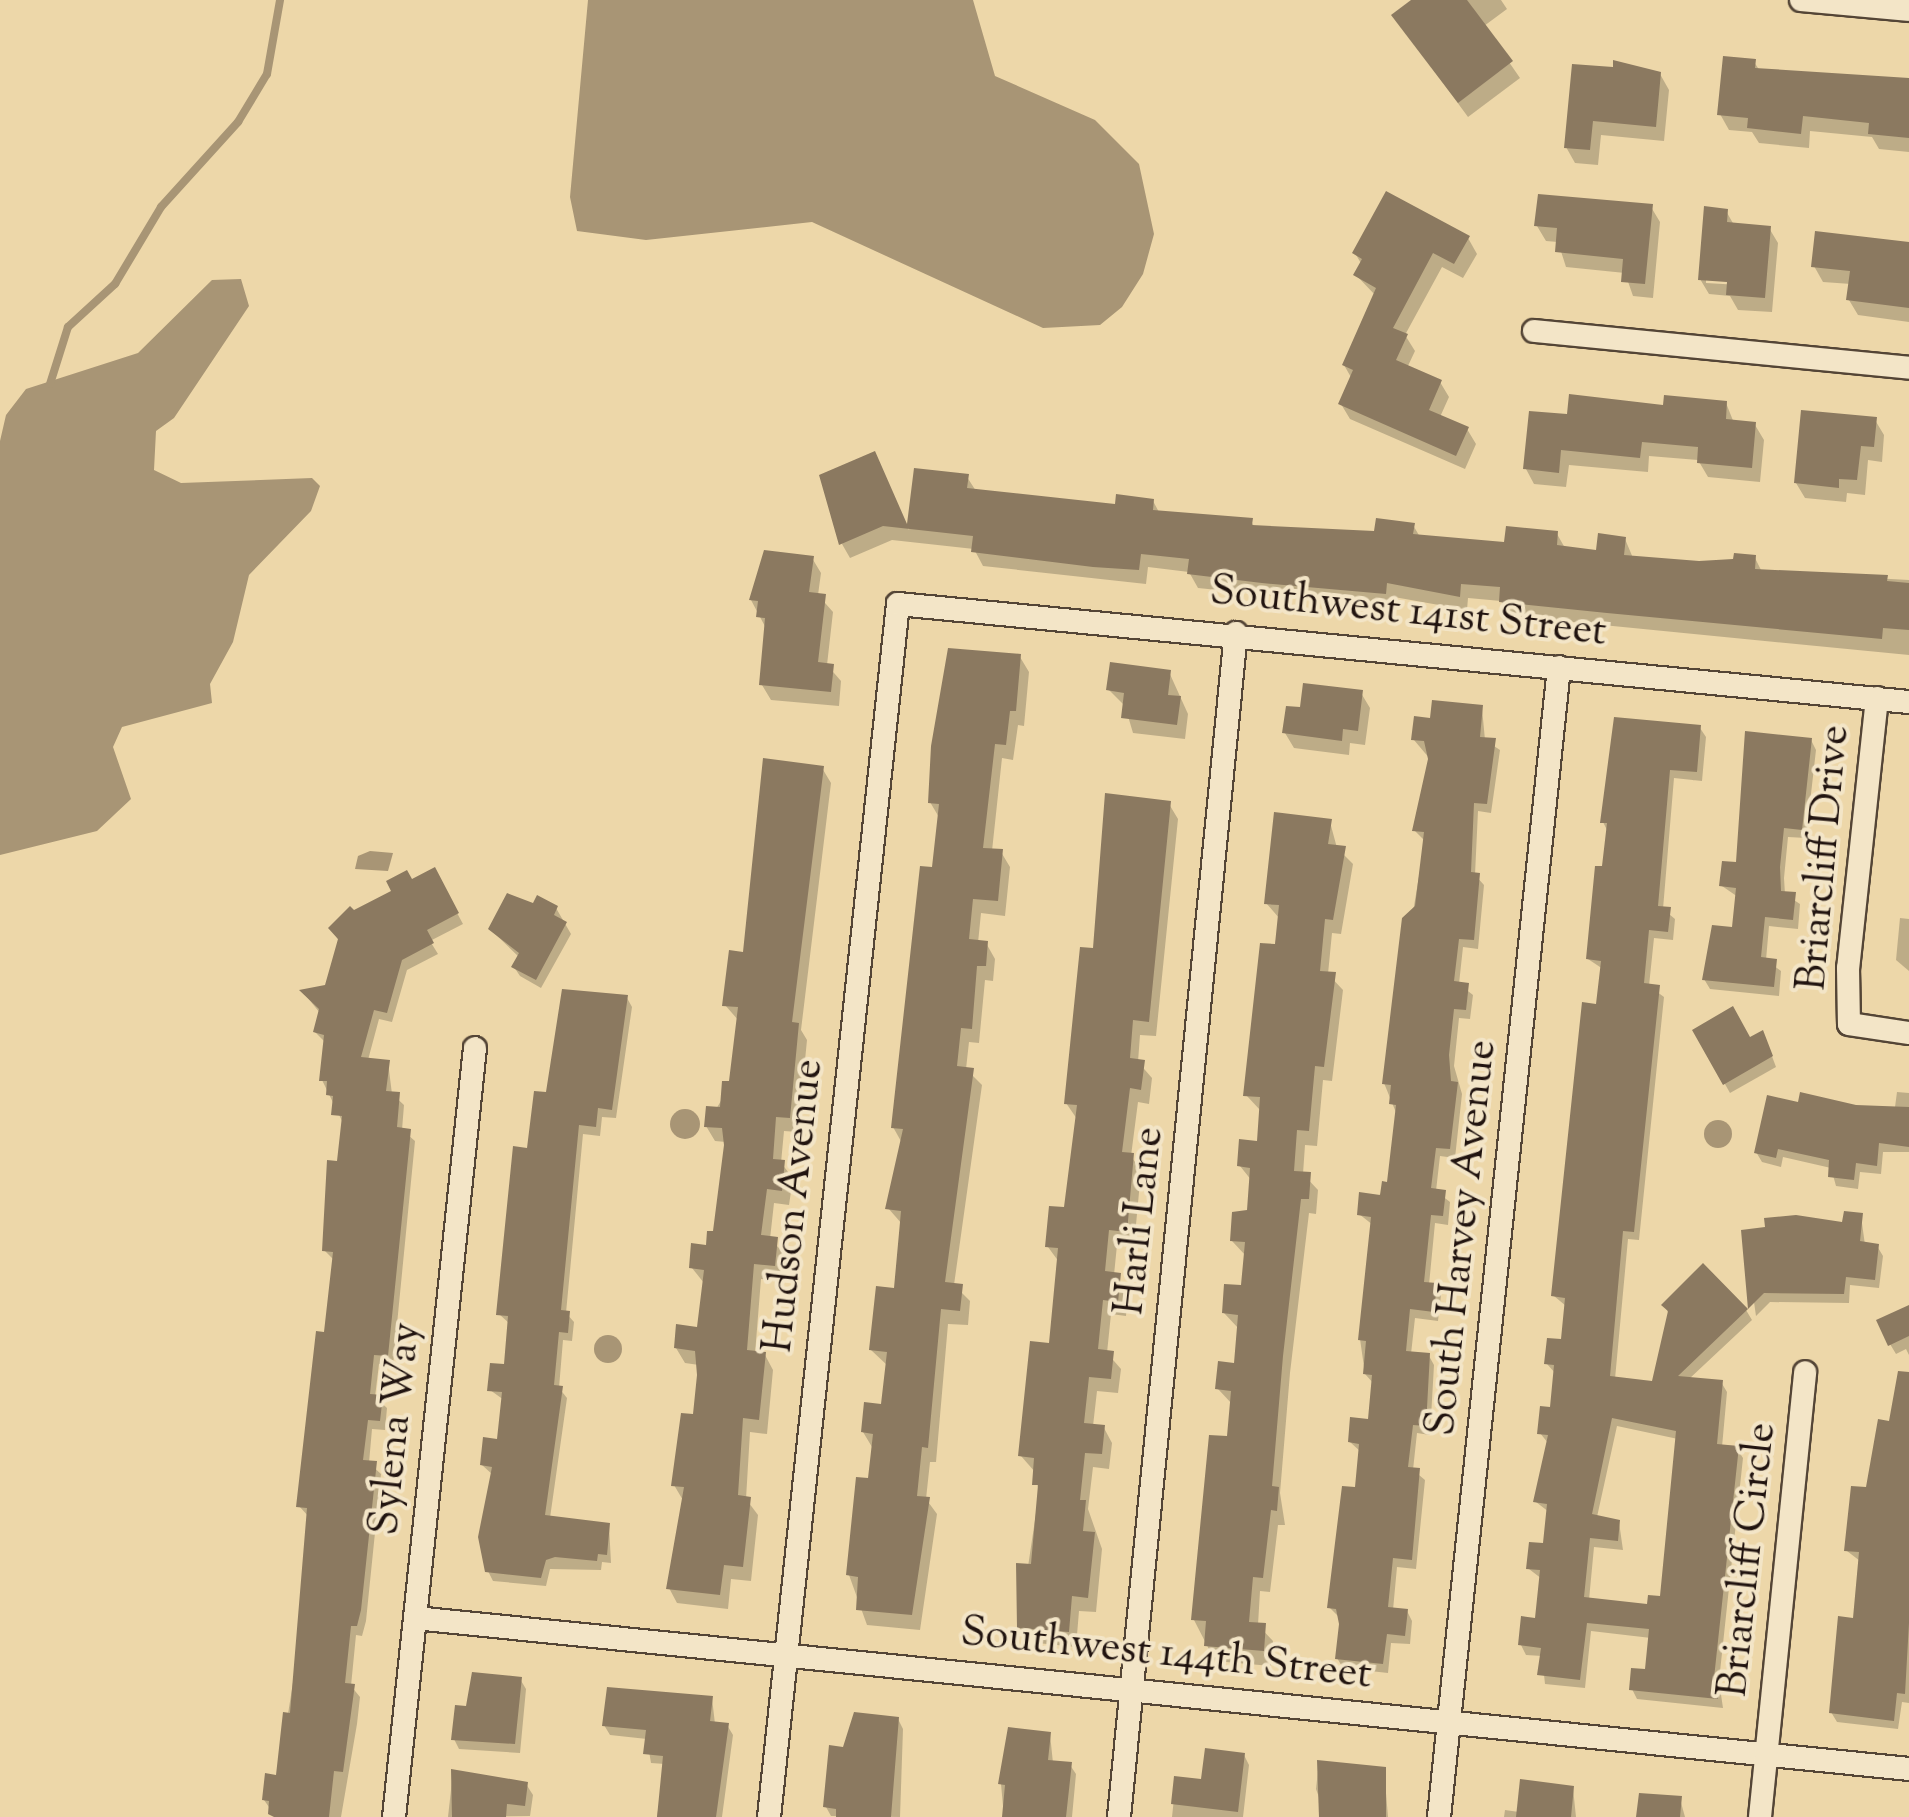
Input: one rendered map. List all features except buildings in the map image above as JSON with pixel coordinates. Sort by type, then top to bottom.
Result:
[{"type":"street","points":[[1801,0],[1909,10]]},
{"type":"street","points":[[1534,331],[1909,368]]},
{"type":"street","name":"Southwest 141st Street","points":[[898,604],[1236,633],[1909,702]]},
{"type":"street","name":"Hudson Avenue","points":[[770,1817],[898,604]]},
{"type":"street","name":"Harli Lane","points":[[1119,1817],[1236,633]]},
{"type":"street","name":"South Harvey Avenue","points":[[1438,1817],[1559,667]]},
{"type":"street","name":"Briarcliff Drive","points":[[1877,698],[1848,968],[1849,1024],[1909,1033]]},
{"type":"street","name":"Sylena Way","points":[[394,1817],[475,1048]]},
{"type":"street","name":"Briarcliff Circle","points":[[1766,1756],[1806,1372]]},
{"type":"street","name":"Southwest 144th Street","points":[[415,1618],[1909,1770]]},
{"type":"street","points":[[1760,1817],[1766,1756]]},
{"type":"shaded area","points":[[588,0],[973,0],[995,76],[1095,120],[1139,164],[1154,234],[1143,274],[1122,307],[1100,325],[1043,328],[812,222],[646,240],[577,231],[570,197]]},
{"type":"shaded area","points":[[241,279],[249,306],[174,418],[156,431],[154,470],[181,483],[312,478],[320,486],[311,511],[249,575],[233,642],[210,684],[212,703],[122,727],[113,747],[131,799],[97,831],[0,855],[0,441],[6,415],[26,389],[138,353],[212,280]]},
{"type":"shaded area","points":[[370,851],[393,853],[388,871],[355,869],[358,856]]},
{"type":"shaded area","points":[[685,1109],[695,1114],[700,1124],[695,1134],[685,1139],[675,1134],[670,1124],[675,1114]]},
{"type":"shaded area","points":[[1718,1120],[1728,1124],[1732,1134],[1728,1144],[1718,1148],[1708,1144],[1704,1134],[1708,1124]]},
{"type":"shaded area","points":[[608,1335],[618,1339],[622,1349],[618,1359],[608,1363],[598,1359],[594,1349],[598,1339]]},
{"type":"waterway","points":[[50,384],[68,327],[115,284],[161,207],[238,122],[267,74],[280,0]]}]
